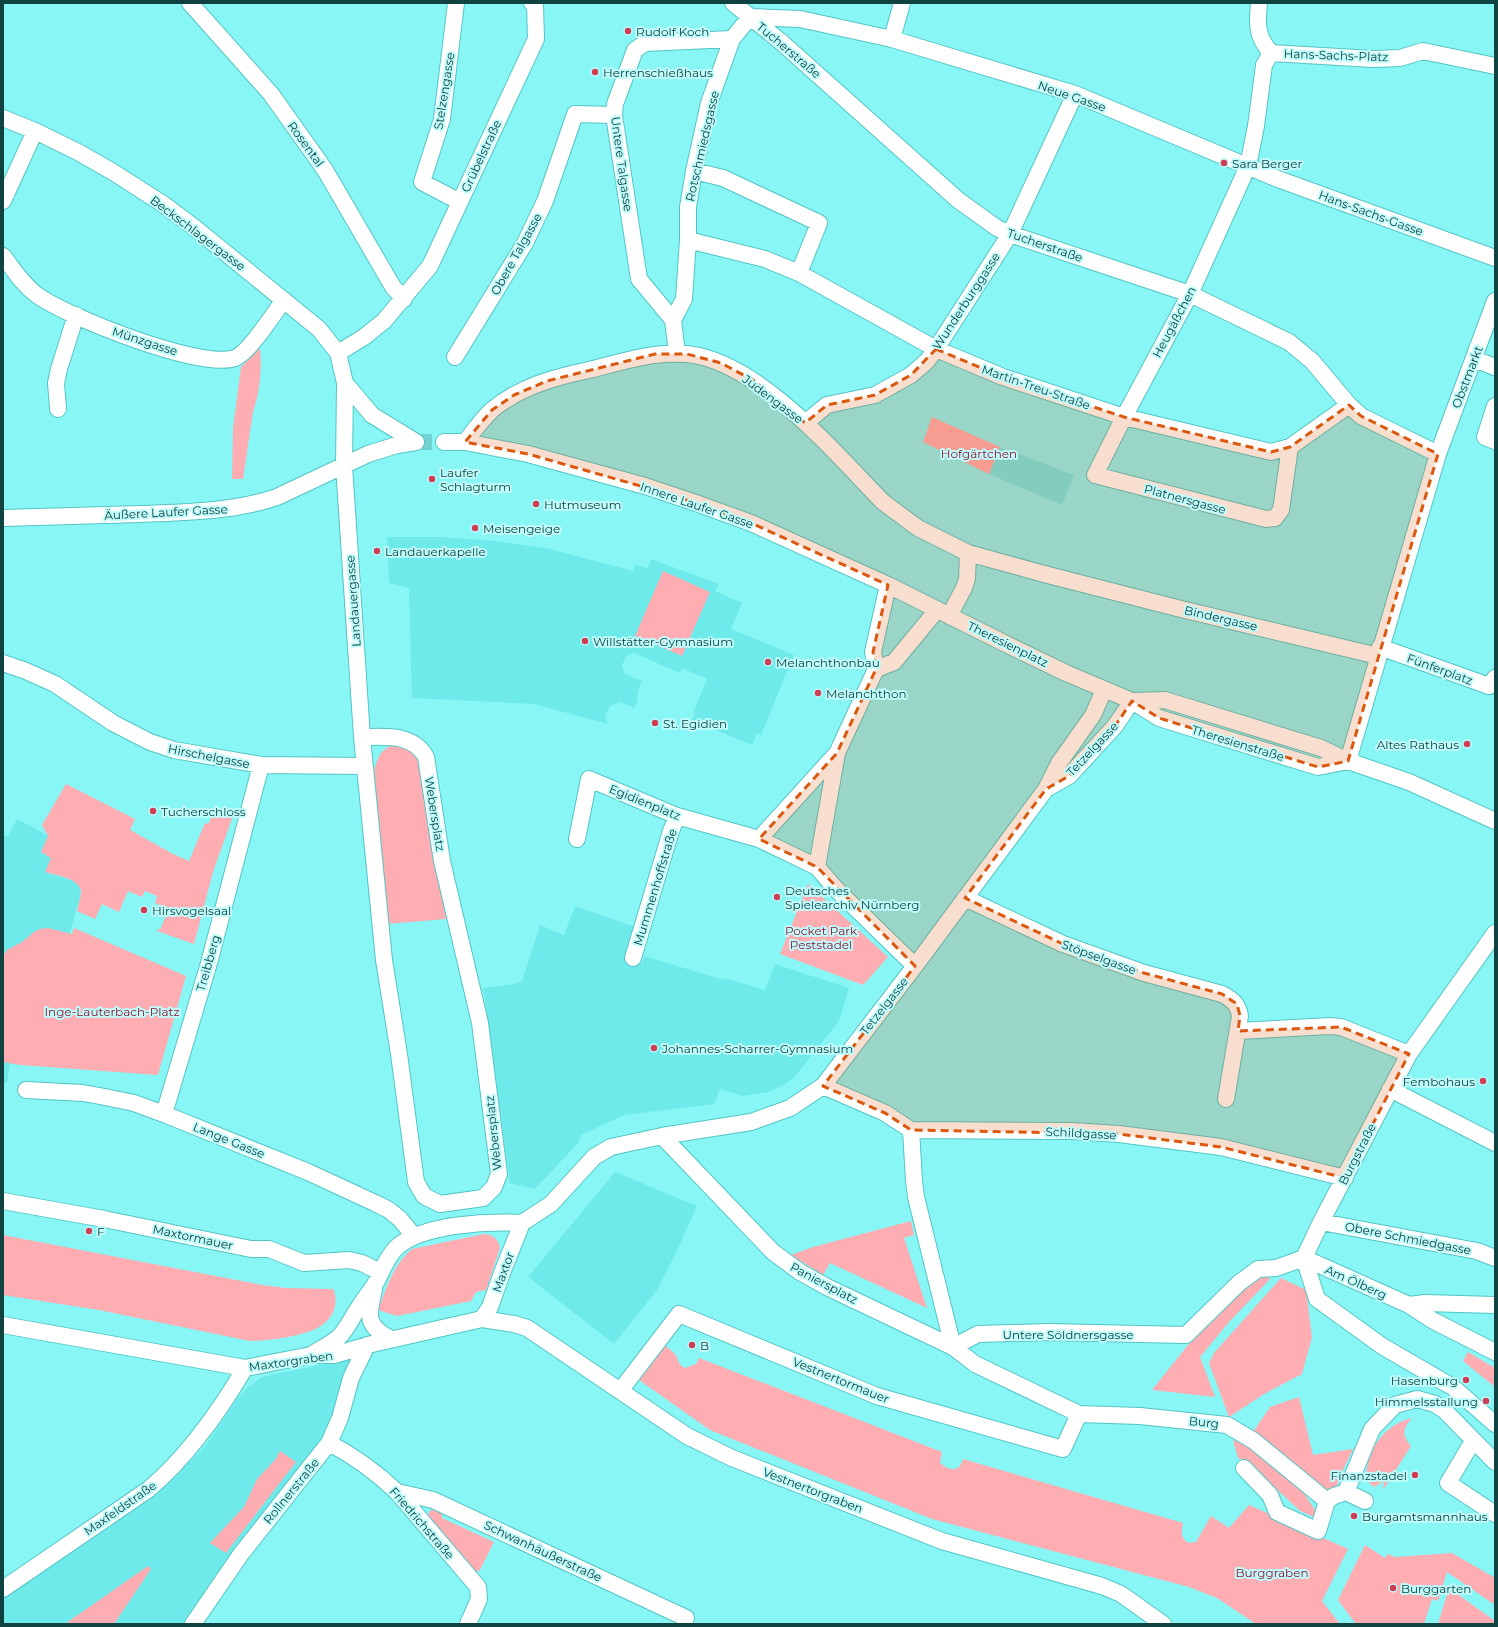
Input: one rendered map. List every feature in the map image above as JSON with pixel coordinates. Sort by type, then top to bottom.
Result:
[{"type":"street","name":"Rosental","points":[[190,3],[271,94],[325,170],[393,287],[404,299]]},
{"type":"street","name":"Stelzengasse","points":[[456,3],[442,119],[422,182],[460,202]]},
{"type":"street","name":"Tucherstraße","points":[[733,3],[780,41],[958,200],[997,228],[1010,234],[1190,294],[1289,342],[1312,361],[1349,406]]},
{"type":"street","points":[[892,39],[902,3]]},
{"type":"street","name":"Hans-Sachs-Platz","points":[[1259,3],[1258,29],[1263,44],[1271,53],[1373,59],[1400,58],[1424,52],[1495,66]]},
{"type":"street","name":"Grübelstraße","points":[[338,353],[364,337],[384,321],[404,299],[430,266],[536,39],[534,4]]},
{"type":"street","name":"Rotschmiedsgasse","points":[[673,320],[684,299],[688,240],[688,207],[694,171],[709,104],[732,39],[750,17]]},
{"type":"street","name":"Neue Gasse","points":[[750,17],[800,19],[892,39],[1075,94],[1248,166]]},
{"type":"street","name":"Untere Talgasse","points":[[673,320],[639,279],[614,115],[615,104],[635,50],[644,43],[732,39]]},
{"type":"street","name":"Hans-Sachs-Platz","points":[[1248,166],[1256,126],[1264,65],[1271,53]]},
{"type":"street","name":"Wunderburggasse","points":[[805,423],[827,405],[875,395],[910,375],[927,360],[936,349],[1010,234],[1075,94]]},
{"type":"street","name":"Obere Talgasse","points":[[455,357],[525,243],[545,201],[575,114],[614,115]]},
{"type":"street","name":"Beckschlagergasse","points":[[8,120],[35,131],[94,161],[137,187],[195,228],[319,329],[338,353],[345,383]]},
{"type":"street","points":[[3,201],[35,131]]},
{"type":"street","name":"Hans-Sachs-Gasse","points":[[1248,166],[1278,179],[1495,258]]},
{"type":"street","name":"Heugäßchen","points":[[1095,474],[1190,294],[1248,166]]},
{"type":"street","points":[[694,171],[723,178],[819,223],[799,273]]},
{"type":"street","name":"Martin-Treu-Straße","points":[[688,240],[765,259],[799,273],[936,349],[1003,377],[1124,417],[1271,452],[1290,447],[1349,406]]},
{"type":"street","name":"Münzgasse","points":[[3,256],[24,284],[36,295],[48,302],[115,333],[190,356],[221,360],[235,358],[245,352],[284,300]]},
{"type":"street","name":"Obstmarkt","points":[[1379,652],[1438,454],[1495,301]]},
{"type":"street","points":[[58,409],[56,383],[76,315]]},
{"type":"street","points":[[673,320],[677,354]]},
{"type":"street","name":"Judengasse","points":[[465,442],[492,410],[514,395],[547,381],[655,354],[677,354],[704,357],[727,366],[753,380],[805,423],[883,502],[918,528],[968,553]]},
{"type":"street","points":[[1474,359],[1495,367]]},
{"type":"street","name":"Äußere Laufer Gasse","points":[[3,518],[196,512],[229,509],[260,503],[277,497],[378,450],[416,442],[372,415],[345,383]]},
{"type":"street","name":"Landauergasse","points":[[345,383],[344,466],[362,737]]},
{"type":"street","points":[[1349,406],[1361,416],[1438,454]]},
{"type":"street","points":[[1490,439],[1495,406]]},
{"type":"street","name":"Innere Laufer Gasse","points":[[444,442],[465,442],[528,454],[672,495],[751,524],[888,585],[943,613]]},
{"type":"street","name":"Platnersgasse","points":[[1095,474],[1266,520],[1275,518],[1281,510],[1290,447]]},
{"type":"street","points":[[876,669],[894,662],[943,613],[964,588],[967,579],[968,553]]},
{"type":"street","name":"Bindergasse","points":[[968,553],[1064,579],[1379,652]]},
{"type":"street","points":[[888,585],[873,652],[876,669],[837,753],[817,867],[836,889],[915,966]]},
{"type":"street","name":"Theresienplatz","points":[[943,613],[1066,673]]},
{"type":"street","points":[[1348,760],[1379,652]]},
{"type":"street","name":"Fünferplatz","points":[[1379,652],[1488,686],[1495,678]]},
{"type":"street","name":"Hirschelgasse","points":[[3,663],[55,684],[113,723],[150,742],[174,750],[262,766],[365,766]]},
{"type":"street","name":"Theresienstraße","points":[[1066,673],[1132,701],[1159,718],[1318,768],[1348,760]]},
{"type":"street","name":"Tetzelgasse","points":[[662,1136],[752,1122],[790,1108],[823,1086],[915,966],[1046,789],[1059,763],[1093,715],[1104,690]]},
{"type":"street","name":"Theresienstraße","points":[[1132,701],[1165,700],[1321,748],[1348,760],[1392,775],[1495,821]]},
{"type":"street","name":"Tetzelgasse","points":[[1046,789],[1069,776],[1115,726],[1132,701]]},
{"type":"street","name":"Webersplatz","points":[[362,737],[394,737],[408,740],[419,747],[426,757],[442,861],[480,1023],[499,1174],[494,1187],[483,1198],[440,1204],[424,1196],[416,1182],[399,1054],[384,960],[362,737]]},
{"type":"street","points":[[1280,756],[1286,737]]},
{"type":"street","points":[[760,839],[837,753]]},
{"type":"street","name":"Treibberg","points":[[164,1114],[262,766]]},
{"type":"street","name":"Egidienplatz","points":[[578,839],[589,779],[677,816],[760,839],[817,867]]},
{"type":"street","name":"Mummenhoffstraße","points":[[633,958],[671,831],[677,816]]},
{"type":"street","name":"Stöpselgasse","points":[[965,898],[1063,944],[1144,973],[1222,994],[1237,1004],[1240,1016],[1238,1031]]},
{"type":"street","name":"Burgstraße","points":[[1304,1258],[1321,1222],[1409,1054],[1495,933]]},
{"type":"street","points":[[1226,1099],[1238,1031],[1330,1026],[1341,1027],[1409,1054]]},
{"type":"street","points":[[823,1086],[885,1113],[911,1130],[916,1197],[953,1347]]},
{"type":"street","points":[[1390,1089],[1495,1143]]},
{"type":"street","name":"Lange Gasse","points":[[26,1090],[83,1093],[134,1103],[164,1114],[308,1172],[375,1203],[389,1210],[400,1219],[414,1236]]},
{"type":"street","name":"Schildgasse","points":[[911,1130],[1072,1131],[1119,1134],[1221,1147],[1345,1178]]},
{"type":"street","points":[[310,1355],[339,1337],[350,1323],[358,1307],[396,1248],[414,1236],[430,1231],[474,1224],[498,1222],[522,1223],[551,1204],[594,1157],[611,1147],[662,1136]]},
{"type":"street","name":"Paniersplatz","points":[[662,1136],[773,1252],[785,1262],[827,1286],[953,1347],[975,1364],[1079,1414]]},
{"type":"street","name":"Maxtormauer","points":[[3,1201],[104,1219],[251,1249],[269,1249],[304,1263],[349,1260],[362,1264],[378,1278]]},
{"type":"street","name":"Obere Schmiedgasse","points":[[1321,1222],[1477,1251],[1495,1258]]},
{"type":"street","name":"Maxtor","points":[[482,1318],[490,1307],[522,1223]]},
{"type":"street","points":[[1304,1258],[1317,1300],[1382,1346],[1452,1387],[1495,1424]]},
{"type":"street","name":"Untere Söldnersgasse","points":[[953,1347],[978,1334],[1048,1332],[1186,1335],[1239,1283],[1258,1269],[1276,1268],[1304,1258]]},
{"type":"street","name":"Am Ölberg","points":[[1304,1258],[1409,1306],[1432,1320],[1495,1352]]},
{"type":"street","points":[[378,1278],[369,1313],[371,1323],[380,1334],[391,1339]]},
{"type":"street","points":[[1409,1306],[1425,1303],[1495,1305]]},
{"type":"street","name":"Vestnertormauer","points":[[620,1391],[679,1314],[877,1396],[1063,1449],[1079,1414]]},
{"type":"street","name":"Maxtorgraben","points":[[3,1324],[245,1368],[310,1355],[334,1355],[391,1339],[482,1318]]},
{"type":"street","name":"Vestnertorgraben","points":[[482,1318],[527,1328],[687,1436],[732,1458],[942,1541],[1102,1586],[1121,1594],[1163,1624]]},
{"type":"street","name":"Rollnerstraße","points":[[193,1624],[241,1554],[329,1443],[340,1418],[354,1371],[367,1345]]},
{"type":"street","name":"Maxfeldstraße","points":[[3,1590],[149,1489],[162,1478],[201,1434],[245,1368]]},
{"type":"street","points":[[1346,1492],[1372,1429],[1395,1405],[1417,1399],[1435,1404],[1444,1410],[1495,1462]]},
{"type":"street","name":"Burg","points":[[1079,1414],[1140,1416],[1227,1424],[1254,1441],[1327,1501]]},
{"type":"street","points":[[1473,1441],[1448,1483],[1495,1514]]},
{"type":"street","name":"Friedrichstraße","points":[[329,1443],[357,1459],[397,1492],[478,1587],[479,1599],[468,1624]]},
{"type":"street","points":[[1244,1468],[1270,1495],[1277,1512],[1318,1531],[1327,1501],[1334,1496],[1346,1492],[1365,1501]]},
{"type":"street","name":"Schwanhäußerstraße","points":[[397,1492],[433,1500],[686,1618]]},
{"type":"highlighted area","points":[[936,349],[1003,377],[1124,417],[1271,452],[1290,447],[1349,405],[1361,416],[1438,454],[1348,761],[1318,767],[1159,718],[1132,701],[1115,726],[1069,776],[1046,789],[965,898],[1063,944],[1144,973],[1222,994],[1237,1004],[1240,1016],[1238,1031],[1341,1027],[1409,1054],[1345,1178],[1221,1147],[1119,1134],[911,1130],[885,1113],[823,1086],[915,966],[817,867],[759,839],[837,753],[876,669],[873,652],[888,585],[751,523],[672,495],[528,454],[465,442],[492,410],[514,395],[547,381],[655,354],[687,354],[721,363],[753,380],[805,423],[827,405],[875,395],[911,375]]},
{"type":"shaded area","points":[[1000,447],[1074,475],[1062,505],[989,474]]},
{"type":"shaded area","name":"Willstätter-Gymnasium","points":[[387,537],[440,537],[496,541],[550,549],[633,571],[635,565],[648,568],[651,559],[719,584],[715,591],[742,603],[731,629],[794,655],[761,735],[757,733],[752,745],[692,720],[695,713],[693,712],[707,679],[682,668],[680,673],[634,653],[626,657],[622,665],[625,674],[642,681],[638,691],[637,702],[634,708],[620,702],[610,706],[605,717],[608,724],[534,704],[412,698],[409,588],[389,583]]},
{"type":"shaded area","points":[[17,819],[49,836],[41,852],[51,858],[45,872],[74,881],[79,886],[81,894],[32,1065],[10,1064],[7,1083],[3,1083],[3,835],[8,836]]},
{"type":"shaded area","name":"Johannes-Scharrer-Gymnasium","points":[[575,906],[635,927],[626,957],[642,963],[644,956],[724,980],[725,978],[765,990],[775,964],[849,988],[839,1021],[796,1075],[787,1083],[769,1092],[743,1096],[720,1089],[714,1104],[624,1115],[581,1135],[579,1142],[535,1189],[510,1183],[483,988],[514,984],[522,981],[540,925],[564,935]]},
{"type":"shaded area","points":[[615,1172],[697,1206],[676,1253],[657,1290],[614,1344],[528,1277]]},
{"type":"shaded area","points":[[351,1358],[329,1428],[319,1444],[217,1574],[185,1624],[3,1624],[3,1597],[172,1480],[206,1445],[237,1399],[248,1387],[262,1377]]},
{"type":"green space","points":[[260,348],[261,372],[259,388],[253,412],[243,479],[232,479],[233,428],[241,367]]},
{"type":"green space","name":"Hofgärtchen","points":[[932,417],[1000,447],[989,474],[923,442]]},
{"type":"green space","points":[[663,571],[710,592],[682,656],[635,636]]},
{"type":"green space","points":[[393,745],[410,750],[419,759],[446,919],[387,924],[374,772],[376,763],[382,752]]},
{"type":"green space","points":[[66,784],[135,819],[130,830],[173,854],[189,861],[205,823],[208,824],[216,808],[233,816],[213,872],[194,944],[157,931],[158,929],[160,930],[169,909],[155,903],[157,896],[145,891],[142,897],[128,891],[119,912],[102,904],[95,919],[77,911],[81,891],[76,883],[66,878],[45,872],[51,858],[41,852],[48,836],[42,825]]},
{"type":"green space","name":"Pocket Park Peststadel","points":[[808,884],[888,957],[863,985],[780,954]]},
{"type":"green space","name":"Inge-Lauterbach-Platz","points":[[48,928],[72,934],[74,928],[186,976],[158,1075],[20,1065],[3,1062],[3,956],[7,950],[22,942],[34,932],[40,929]]},
{"type":"green space","points":[[911,1221],[914,1235],[904,1238],[927,1308],[830,1263],[823,1275],[791,1255],[813,1247]]},
{"type":"green space","points":[[484,1234],[495,1238],[500,1248],[486,1290],[476,1292],[471,1301],[397,1316],[378,1310],[395,1269],[405,1255],[412,1249]]},
{"type":"green space","points":[[3,1235],[262,1285],[286,1288],[333,1289],[336,1299],[334,1309],[330,1318],[316,1329],[288,1337],[250,1341],[99,1310],[3,1295]]},
{"type":"green space","points":[[1264,1273],[1270,1279],[1229,1322],[1200,1357],[1215,1397],[1152,1390],[1188,1345],[1235,1295]]},
{"type":"green space","points":[[1281,1278],[1306,1290],[1312,1337],[1302,1374],[1264,1394],[1229,1417],[1209,1363],[1214,1353]]},
{"type":"green space","name":"Burggraben","points":[[664,1344],[676,1355],[680,1365],[685,1368],[696,1364],[699,1358],[942,1452],[940,1463],[947,1468],[956,1469],[959,1467],[963,1459],[1183,1523],[1183,1538],[1191,1543],[1196,1542],[1211,1516],[1229,1528],[1249,1505],[1348,1549],[1322,1601],[1340,1624],[1256,1624],[1217,1598],[1189,1587],[932,1519],[710,1430],[639,1380]]},
{"type":"green space","points":[[1468,1352],[1495,1368],[1495,1387],[1463,1361]]},
{"type":"green space","points":[[1299,1397],[1313,1455],[1353,1449],[1334,1494],[1324,1490],[1253,1432],[1270,1407]]},
{"type":"green space","points":[[1412,1418],[1406,1426],[1404,1432],[1406,1439],[1411,1446],[1383,1490],[1384,1481],[1374,1487],[1366,1480],[1369,1459],[1373,1449],[1385,1433],[1402,1421]]},
{"type":"green space","points":[[1233,1440],[1257,1449],[1298,1484],[1317,1513],[1314,1517],[1300,1511],[1248,1462],[1238,1458]]},
{"type":"green space","points":[[280,1451],[296,1462],[226,1553],[210,1543],[244,1507],[257,1479],[275,1460]]},
{"type":"green space","points":[[432,1509],[436,1509],[442,1513],[442,1518],[494,1542],[480,1570],[476,1572],[429,1518],[428,1514]]},
{"type":"green space","name":"Burggarten","points":[[1365,1545],[1385,1558],[1388,1554],[1395,1557],[1452,1553],[1495,1578],[1495,1605],[1447,1572],[1438,1601],[1432,1599],[1424,1624],[1356,1624],[1338,1600]]},
{"type":"green space","points":[[148,1566],[151,1569],[114,1624],[65,1624]]},
{"type":"green space","points":[[1449,1588],[1495,1621],[1495,1624],[1438,1624]]},
{"type":"tunnel","points":[[416,442],[444,442]]},
{"type":"place","name":"Rudolf Koch","points":[[628,31]]},
{"type":"place","name":"Herrenschießhaus","points":[[595,72]]},
{"type":"place","name":"Sara Berger","points":[[1224,163]]},
{"type":"place","name":"Laufer Schlagturm","points":[[432,479]]},
{"type":"place","name":"Hutmuseum","points":[[536,504]]},
{"type":"place","name":"Meisengeige","points":[[475,528]]},
{"type":"place","name":"Landauerkapelle","points":[[377,551]]},
{"type":"place","name":"Willstätter-Gymnasium","points":[[585,641]]},
{"type":"place","name":"Melanchthonbau","points":[[768,662]]},
{"type":"place","name":"Melanchthon","points":[[818,693]]},
{"type":"place","name":"St. Egidien","points":[[655,723]]},
{"type":"place","name":"Altes Rathaus","points":[[1467,744]]},
{"type":"place","name":"Tucherschloss","points":[[153,811]]},
{"type":"place","name":"Deutsches Spielearchiv Nürnberg","points":[[777,897]]},
{"type":"place","name":"Hirsvogelsaal","points":[[144,910]]},
{"type":"place","name":"Johannes-Scharrer-Gymnasium","points":[[654,1048]]},
{"type":"place","name":"Fembohaus","points":[[1483,1081]]},
{"type":"place","name":"F","points":[[89,1231]]},
{"type":"place","name":"B","points":[[692,1345]]},
{"type":"place","name":"Hasenburg","points":[[1466,1380]]},
{"type":"place","name":"Himmelsstallung","points":[[1486,1401]]},
{"type":"place","name":"Finanzstadel","points":[[1415,1475]]},
{"type":"place","name":"Burgamtsmannhaus","points":[[1354,1516]]},
{"type":"place","name":"Burggarten","points":[[1393,1588]]}]
